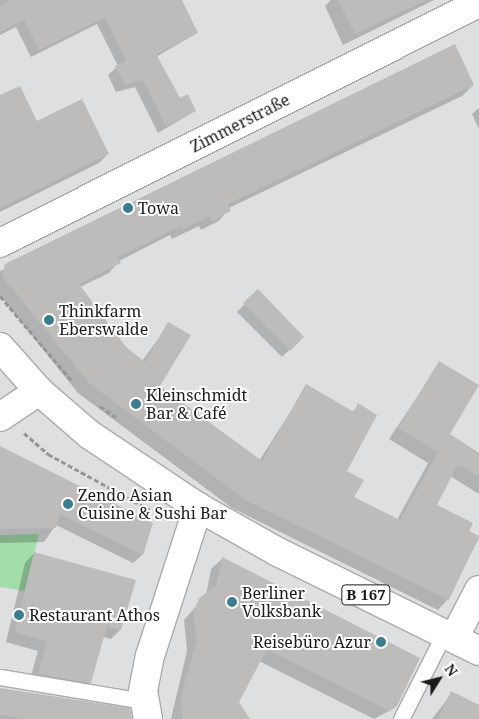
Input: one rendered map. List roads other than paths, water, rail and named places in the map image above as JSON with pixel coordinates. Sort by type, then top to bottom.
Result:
[{"type":"street","name":"Zimmerstraße","points":[[0,243],[479,3]]},
{"type":"street","name":"B 167","points":[[0,347],[39,390],[90,435],[198,507],[278,552],[479,651]]},
{"type":"street","points":[[2,416],[39,390]]},
{"type":"street","points":[[145,710],[150,656],[198,507]]},
{"type":"street","points":[[449,636],[479,590]]},
{"type":"lane","points":[[401,719],[449,636]]},
{"type":"lane","points":[[0,677],[145,710]]},
{"type":"place","name":"Towa","points":[[128,208]]},
{"type":"place","name":"Thinkfarm Eberswalde","points":[[49,320]]},
{"type":"place","name":"Kleinschmidt Bar & Café","points":[[136,404]]},
{"type":"place","name":"Zendo Asian Cuisine & Sushi Bar","points":[[68,504]]},
{"type":"place","name":"Berliner Volksbank","points":[[232,602]]},
{"type":"place","name":"Restaurant Athos","points":[[19,615]]},
{"type":"place","name":"Reisebüro Azur","points":[[381,642]]}]
